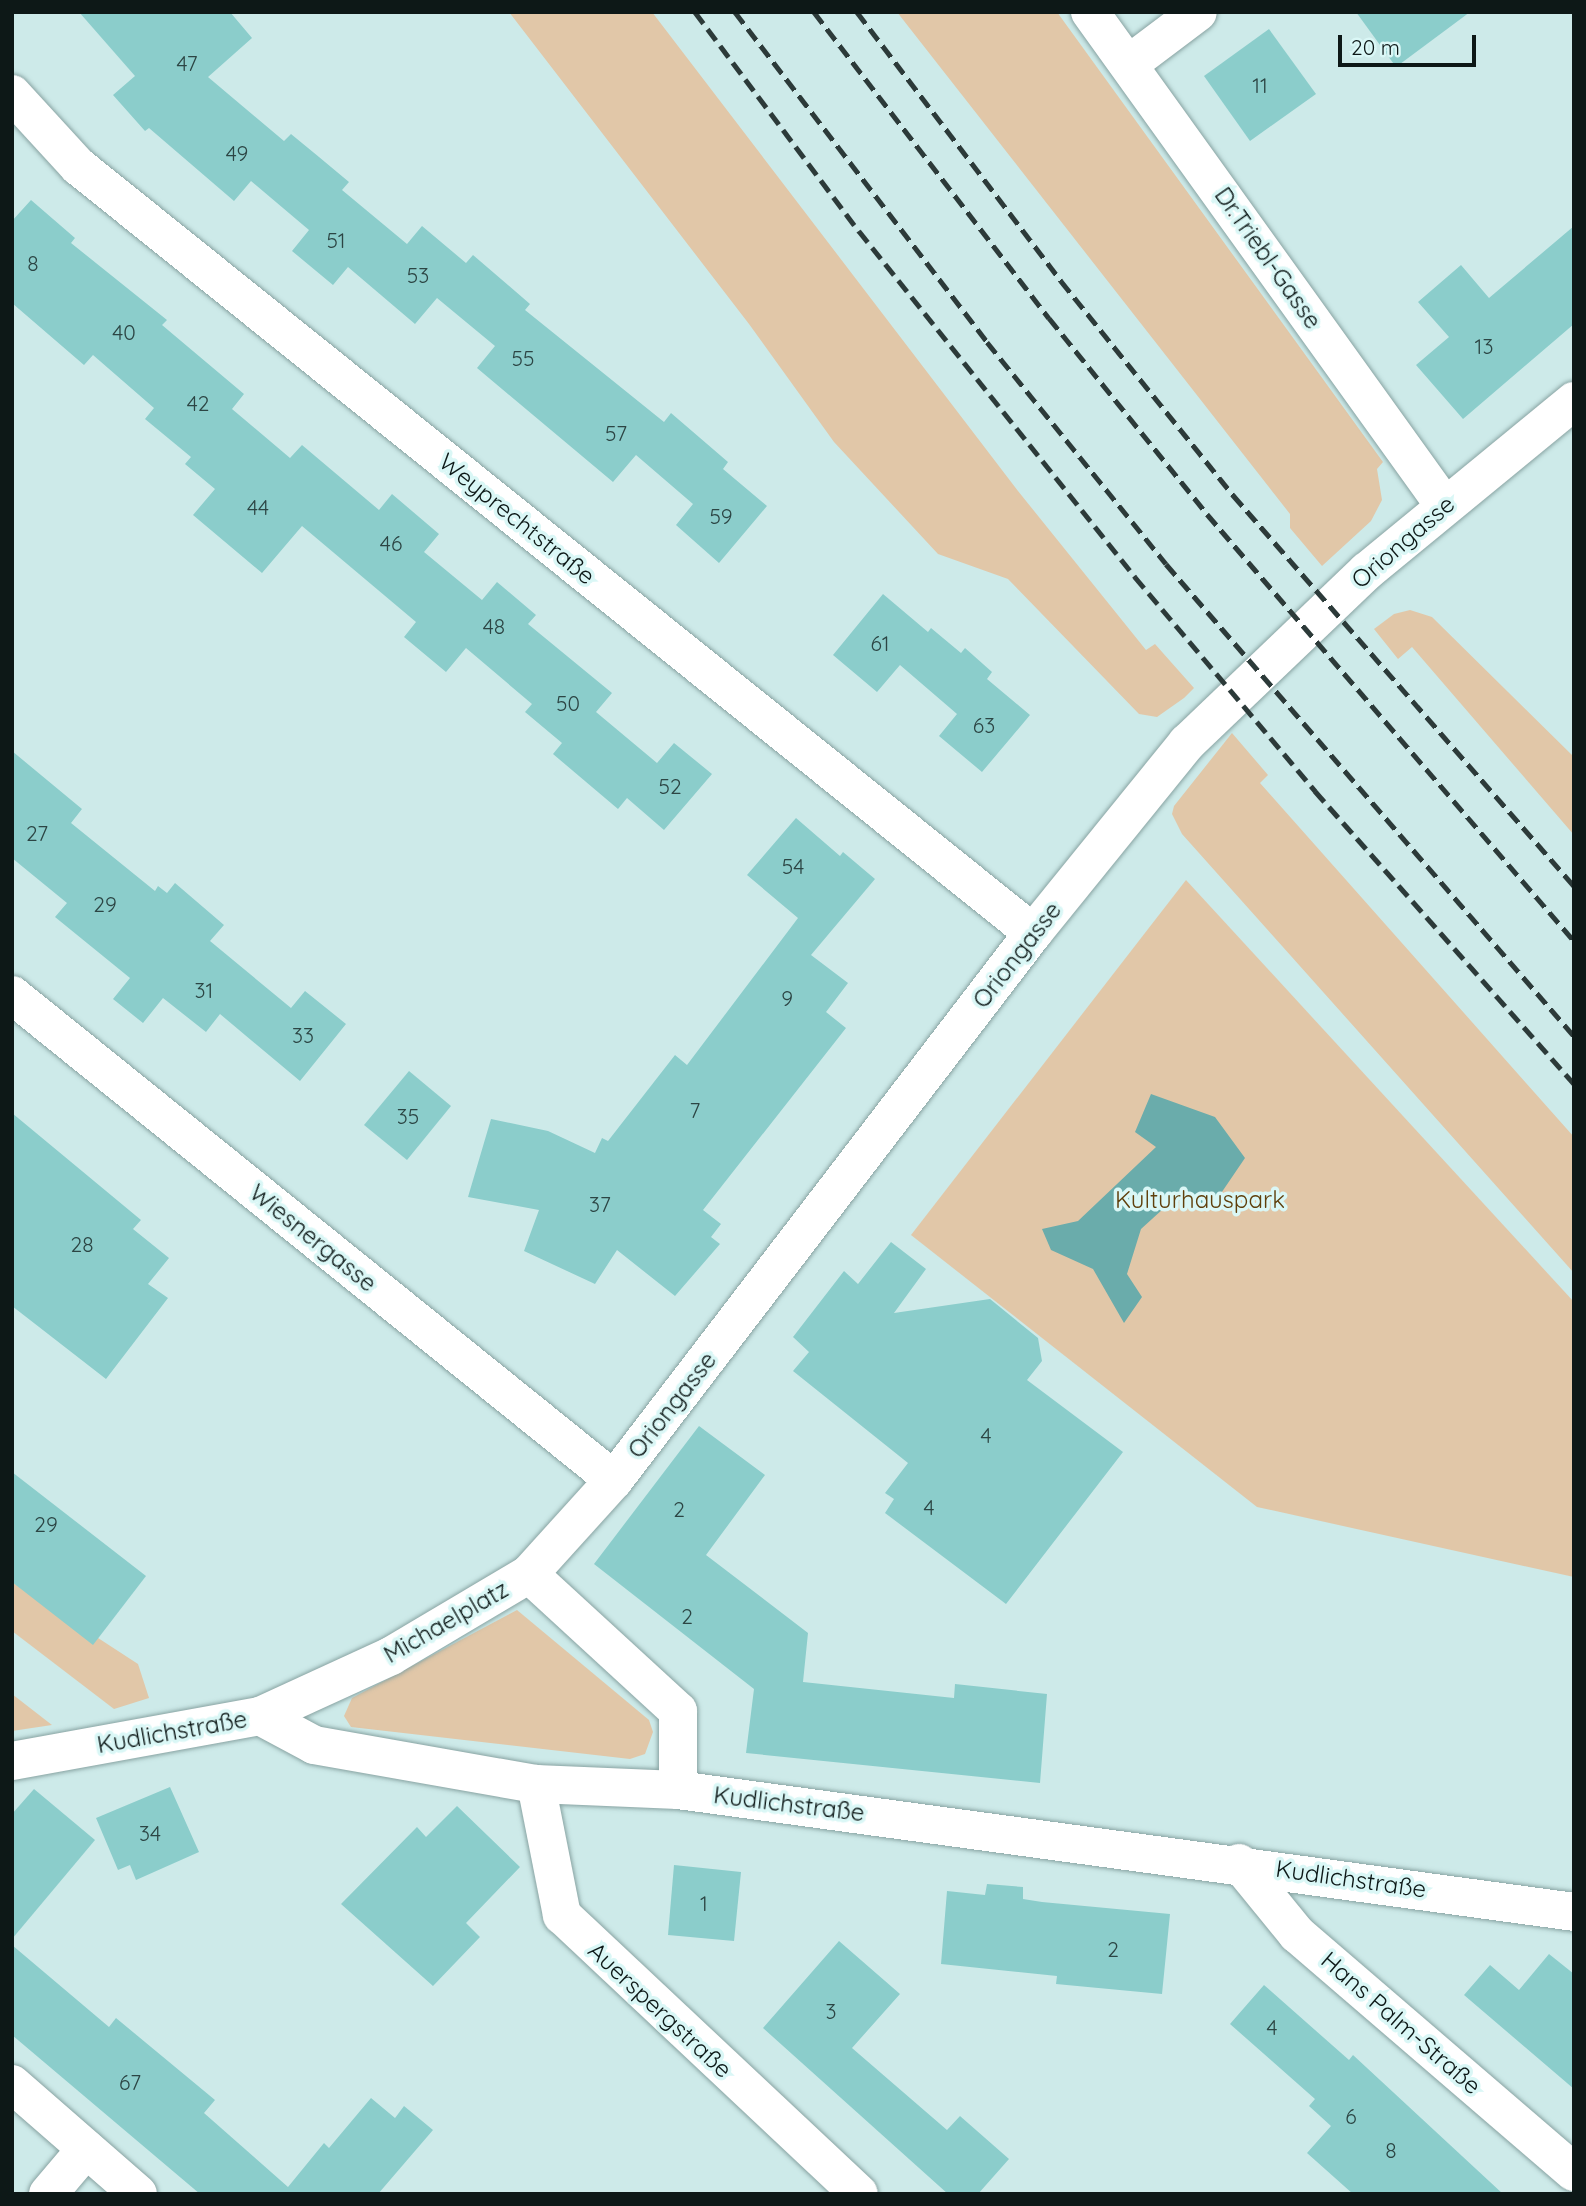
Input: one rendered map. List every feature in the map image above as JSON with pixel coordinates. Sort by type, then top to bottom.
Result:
[{"type":"street","name":"Dr.Triebl-Gasse","points":[[1090,12],[1444,505]]},
{"type":"street","points":[[1129,64],[1198,12]]},
{"type":"street","name":"Weyprechtstraße","points":[[12,94],[78,166],[1033,933]]},
{"type":"street","name":"Oriongasse","points":[[529,1574],[614,1480],[1033,933],[1188,743],[1367,571],[1444,505],[1574,401]]},
{"type":"street","name":"Wiesnergasse","points":[[12,995],[614,1480]]},
{"type":"street","name":"Michaelplatz","points":[[260,1716],[391,1656],[529,1574],[678,1711],[678,1790]]},
{"type":"street","name":"Kudlichstraße","points":[[12,1761],[260,1716],[314,1745],[536,1784],[678,1790],[1239,1863],[1574,1912]]},
{"type":"street","name":"Auerspergstraße","points":[[536,1784],[562,1915],[859,2194]]},
{"type":"street","name":"Hans Palm-Straße","points":[[1239,1863],[1297,1934],[1574,2172]]},
{"type":"street","points":[[12,2084],[138,2194]]},
{"type":"street","points":[[48,2194],[86,2149]]},
{"type":"green space","points":[[509,12],[652,12],[1018,491],[1146,650],[1155,644],[1194,688],[1184,698],[1157,717],[1139,714],[1008,579],[938,554],[834,442],[749,324]]},
{"type":"green space","points":[[897,12],[1057,12],[1383,462],[1377,469],[1382,500],[1371,521],[1322,566],[1290,528],[1290,514]]},
{"type":"green space","points":[[1410,610],[1432,617],[1574,757],[1574,835],[1412,647],[1398,659],[1374,629],[1394,614]]},
{"type":"green space","points":[[1232,733],[1268,775],[1260,783],[1574,1137],[1574,1273],[1182,834],[1172,814],[1174,806]]},
{"type":"green space","name":"Kulturhauspark","points":[[1186,880],[1574,1302],[1574,1577],[1257,1507],[911,1235]]},
{"type":"green space","points":[[12,1582],[138,1664],[149,1698],[114,1709],[12,1631]]},
{"type":"green space","points":[[517,1610],[649,1720],[653,1732],[645,1754],[630,1759],[351,1727],[344,1716],[352,1698]]},
{"type":"green space","points":[[12,1694],[52,1725],[12,1731]]},
{"type":"water","points":[[1151,1094],[1215,1117],[1245,1158],[1211,1208],[1174,1199],[1141,1229],[1127,1274],[1142,1297],[1124,1323],[1093,1269],[1051,1250],[1042,1229],[1078,1221],[1156,1147],[1135,1132]]},
{"type":"building","points":[[79,12],[230,12],[252,38],[208,77],[284,141],[291,134],[349,182],[342,190],[407,244],[422,226],[466,263],[473,255],[530,304],[525,310],[664,422],[671,413],[728,462],[723,469],[767,506],[719,563],[676,525],[693,504],[636,455],[613,482],[477,368],[495,346],[437,298],[415,324],[348,267],[333,285],[292,251],[309,230],[251,181],[234,201],[149,128],[145,131],[113,95],[135,76]]},
{"type":"building","points":[[1356,12],[1470,12],[1396,67]]},
{"type":"building","points":[[1269,29],[1316,94],[1250,141],[1204,76]]},
{"type":"building","points":[[31,200],[75,238],[71,243],[167,320],[162,325],[244,394],[232,409],[290,458],[302,445],[379,510],[392,494],[439,534],[424,552],[482,600],[497,582],[536,615],[528,624],[612,693],[596,712],[657,763],[674,743],[712,774],[664,830],[627,798],[618,809],[553,754],[562,743],[525,712],[532,704],[466,648],[446,672],[404,637],[416,622],[302,526],[262,573],[193,515],[215,489],[185,464],[191,457],[145,419],[154,408],[93,355],[84,365],[12,303],[12,221]]},
{"type":"building","points":[[1574,226],[1574,324],[1463,419],[1416,365],[1449,337],[1418,302],[1461,265],[1489,298]]},
{"type":"building","points":[[883,594],[928,632],[931,628],[961,653],[965,648],[992,672],[987,679],[1030,715],[982,772],[939,736],[957,714],[900,665],[877,692],[833,655]]},
{"type":"building","points":[[12,751],[82,809],[71,823],[155,891],[158,886],[167,893],[175,883],[224,925],[210,941],[291,1008],[305,991],[346,1024],[300,1081],[220,1014],[206,1032],[163,998],[143,1023],[113,999],[130,978],[55,917],[67,903],[12,858]]},
{"type":"building","points":[[796,818],[840,856],[843,852],[875,879],[811,955],[848,983],[826,1012],[846,1028],[703,1210],[721,1224],[711,1237],[720,1244],[675,1296],[617,1250],[595,1284],[524,1251],[539,1210],[468,1197],[491,1119],[548,1131],[595,1153],[602,1138],[608,1141],[675,1055],[687,1065],[798,918],[747,875]]},
{"type":"building","points":[[409,1071],[451,1106],[407,1160],[364,1125]]},
{"type":"building","points":[[12,1113],[141,1220],[133,1229],[169,1258],[148,1284],[168,1298],[106,1379],[12,1306]]},
{"type":"building","points":[[891,1242],[926,1269],[894,1313],[990,1299],[1038,1338],[1042,1361],[1027,1380],[1123,1452],[1006,1604],[885,1513],[894,1499],[885,1493],[908,1463],[793,1371],[809,1352],[793,1337],[844,1271],[858,1284]]},
{"type":"building","points":[[699,1426],[765,1475],[706,1555],[808,1633],[803,1682],[954,1698],[955,1684],[1047,1694],[1040,1783],[746,1753],[754,1689],[594,1564]]},
{"type":"building","points":[[12,1472],[146,1576],[93,1645],[12,1582]]},
{"type":"building","points":[[170,1787],[199,1852],[136,1880],[130,1865],[118,1870],[96,1818]]},
{"type":"building","points":[[34,1789],[95,1840],[12,1939],[12,1814]]},
{"type":"building","points":[[457,1806],[520,1867],[466,1923],[480,1937],[433,1986],[341,1904],[417,1827],[426,1837]]},
{"type":"building","points":[[674,1865],[741,1872],[734,1941],[668,1935]]},
{"type":"building","points":[[987,1884],[1023,1887],[1023,1899],[1170,1914],[1162,1994],[1056,1984],[1057,1976],[941,1964],[947,1891],[985,1895]]},
{"type":"building","points":[[839,1941],[900,1994],[852,2048],[947,2130],[960,2116],[1009,2159],[978,2194],[948,2194],[763,2028]]},
{"type":"building","points":[[12,1945],[109,2027],[116,2018],[215,2100],[204,2113],[288,2187],[324,2143],[329,2148],[371,2098],[395,2118],[404,2106],[433,2130],[378,2194],[200,2194],[12,2035]]},
{"type":"building","points":[[1549,1954],[1574,1974],[1574,2089],[1464,1995],[1490,1965],[1519,1990]]},
{"type":"building","points":[[1264,1985],[1349,2060],[1353,2055],[1503,2194],[1353,2194],[1307,2153],[1331,2126],[1309,2106],[1315,2099],[1230,2024]]},
{"type":"railway","points":[[695,12],[859,231],[1135,577],[1315,791],[1574,1084]]},
{"type":"railway","points":[[735,12],[987,342],[1166,564],[1574,1036]]},
{"type":"railway","points":[[814,12],[1049,318],[1207,514],[1574,941]]},
{"type":"railway","points":[[857,12],[1061,281],[1233,495],[1574,886]]}]
